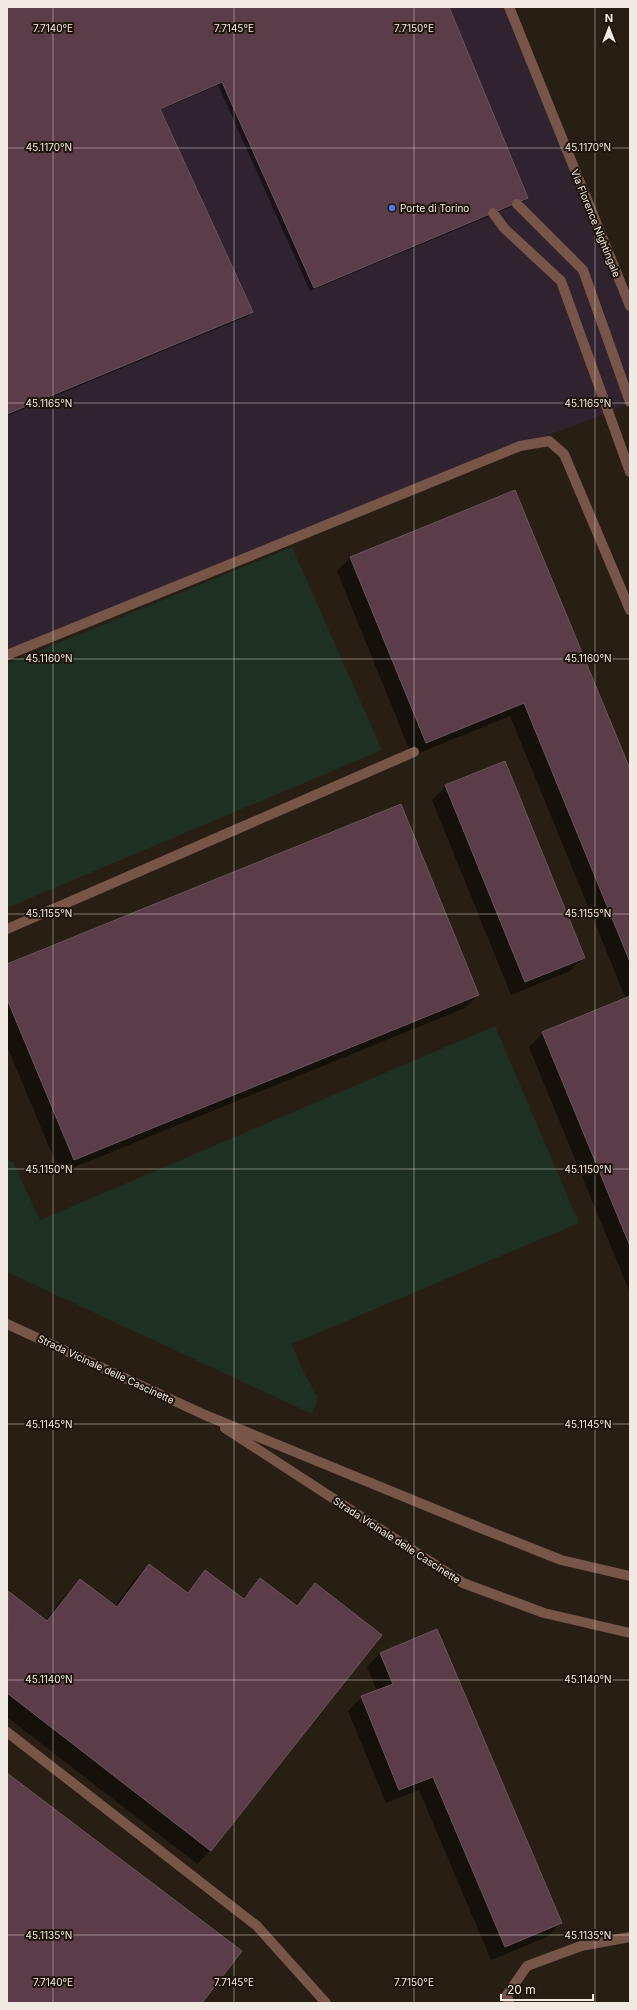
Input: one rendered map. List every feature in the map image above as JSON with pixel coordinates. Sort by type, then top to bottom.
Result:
[{"type":"street","name":"Via Florence Nightingale","points":[[509,7],[630,306]]},
{"type":"street","points":[[517,204],[582,270],[630,402]]},
{"type":"street","points":[[493,213],[504,228],[561,281],[630,472]]},
{"type":"street","points":[[7,655],[520,446],[549,441],[564,454],[630,610]]},
{"type":"street","points":[[7,929],[414,752]]},
{"type":"street","name":"Strada Vicinale delle Cascinette","points":[[7,1324],[205,1415],[561,1560],[630,1576]]},
{"type":"street","name":"Strada Vicinale delle Cascinette","points":[[205,1415],[463,1583],[544,1613],[630,1633]]},
{"type":"street","points":[[7,1732],[257,1926],[326,2003]]},
{"type":"street","points":[[509,2003],[507,1995],[527,1966],[581,1946],[630,1937]]},
{"type":"shaded area","points":[[7,7],[509,7],[630,306],[630,404],[520,446],[7,655]]},
{"type":"green space","points":[[292,547],[382,750],[7,908],[7,664]]},
{"type":"green space","points":[[495,1026],[579,1223],[292,1344],[303,1371],[318,1397],[312,1414],[7,1272],[7,1160],[13,1162],[40,1220]]},
{"type":"building","name":"Porte di Torino","points":[[7,7],[449,7],[528,198],[314,288],[222,82],[160,109],[253,312],[7,414]]},
{"type":"building","points":[[515,490],[630,769],[630,962],[524,703],[426,743],[350,557]]},
{"type":"building","points":[[505,761],[585,958],[525,982],[445,785]]},
{"type":"building","points":[[401,804],[479,995],[74,1160],[7,999],[7,964]]},
{"type":"building","points":[[630,996],[630,1246],[542,1032]]},
{"type":"building","points":[[149,1564],[188,1593],[205,1570],[244,1599],[260,1578],[297,1606],[315,1583],[382,1635],[211,1851],[7,1693],[8,1591],[47,1621],[80,1579],[117,1607]]},
{"type":"building","points":[[437,1629],[562,1923],[505,1947],[433,1777],[399,1790],[361,1696],[393,1684],[380,1653]]},
{"type":"building","points":[[7,1773],[242,1951],[202,2003],[7,2003]]},
{"type":"place","name":"Porte di Torino","points":[[392,208]]}]
